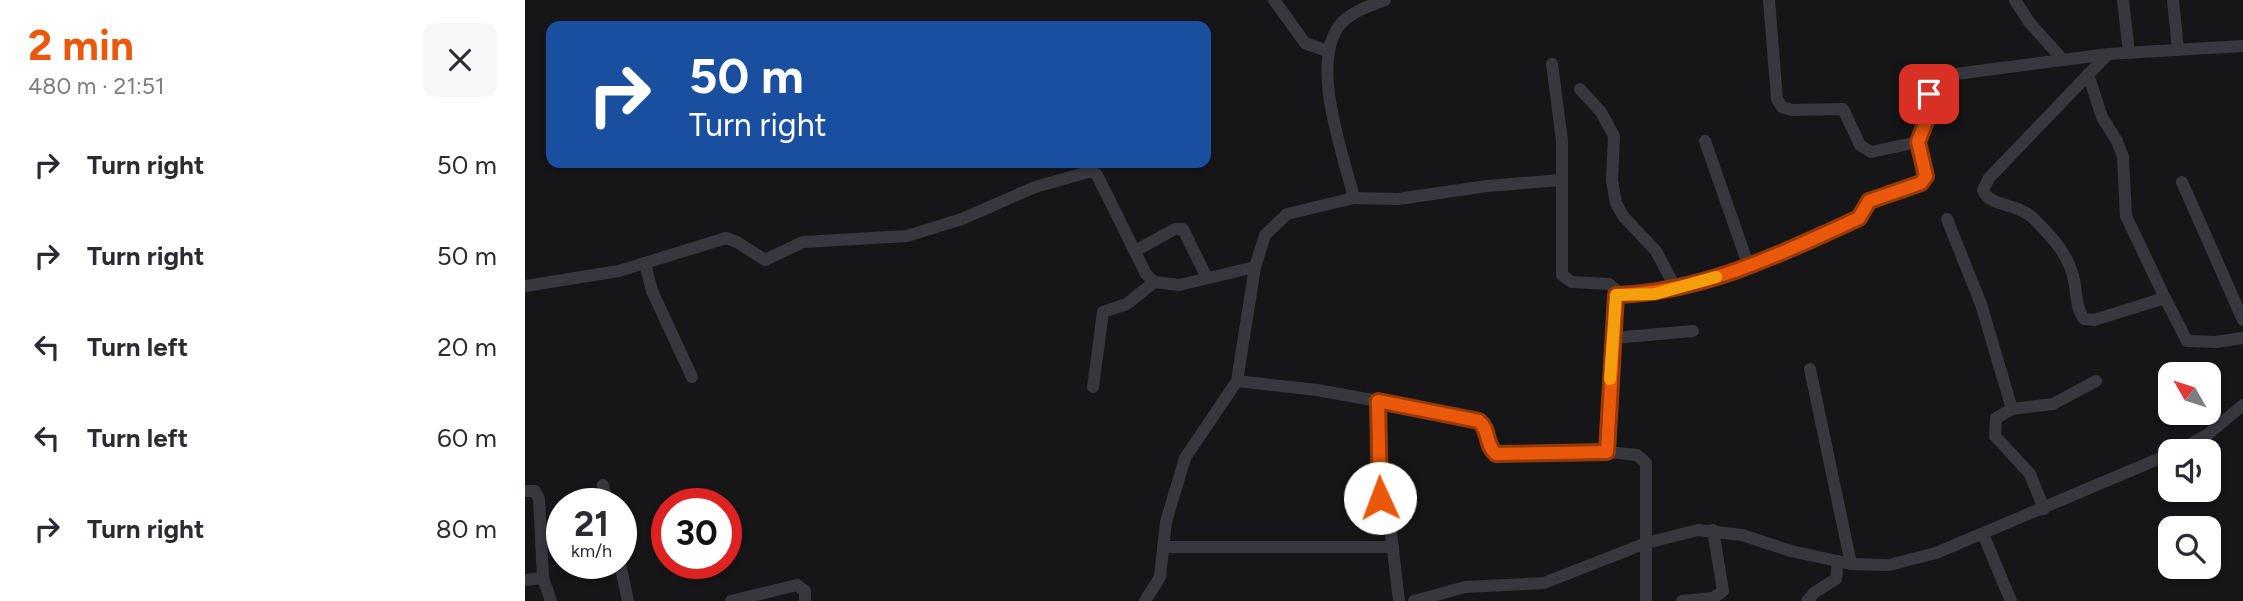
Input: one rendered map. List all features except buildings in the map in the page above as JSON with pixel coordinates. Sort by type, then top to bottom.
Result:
[{"type":"street","points":[[1273,0],[1305,43],[1327,51]]},
{"type":"street","points":[[1354,198],[1335,120],[1326,69],[1327,51],[1346,18],[1385,0]]},
{"type":"street","points":[[1769,0],[1777,99],[1782,107],[1792,110],[1843,109],[1860,145],[1871,152],[1918,142]]},
{"type":"street","points":[[2015,0],[2029,22],[2063,60]]},
{"type":"street","points":[[2123,0],[2129,53]]},
{"type":"street","points":[[2173,0],[2178,50]]},
{"type":"street","points":[[1616,295],[1677,289],[1749,267],[1859,218],[1869,201],[1921,183],[1926,176],[1918,142],[1928,116],[1930,88],[1935,79],[2108,54],[2243,46]]},
{"type":"street","points":[[2108,54],[1989,178],[1983,190],[1985,197],[1993,202],[2010,204],[2026,211],[2059,246],[2070,267],[2079,311],[2084,319],[2094,320],[2165,298]]},
{"type":"street","points":[[1552,64],[1560,122],[1562,275],[1572,282],[1609,284],[1615,289],[1616,295],[1607,452]]},
{"type":"street","points":[[2088,74],[2102,117],[2117,141],[2123,157],[2126,216],[2187,341],[2216,342],[2243,338]]},
{"type":"street","points":[[1580,89],[1601,112],[1614,136],[1612,181],[1616,203],[1623,216],[1663,261],[1677,289]]},
{"type":"street","points":[[1705,141],[1749,267]]},
{"type":"street","points":[[525,286],[604,274],[726,238],[765,260],[803,242],[907,236],[962,219],[1035,187],[1092,171],[1097,175],[1135,251],[1154,282]]},
{"type":"street","points":[[1145,601],[1160,577],[1173,494],[1185,458],[1237,381],[1255,267],[1265,235],[1281,218],[1298,210],[1354,198],[1398,199],[1487,186],[1562,180]]},
{"type":"street","points":[[2182,182],[2243,320]]},
{"type":"street","points":[[1947,219],[1981,304],[2013,409]]},
{"type":"street","points":[[1135,251],[1175,229],[1182,229],[1207,278]]},
{"type":"street","points":[[645,263],[652,291],[692,377]]},
{"type":"street","points":[[1093,387],[1103,312],[1127,303],[1154,282],[1179,285],[1255,267]]},
{"type":"street","points":[[1613,338],[1693,331]]},
{"type":"street","points":[[1807,601],[1815,592],[1836,579],[1845,563],[1809,369]]},
{"type":"street","points":[[1237,381],[1276,384],[1479,421],[1486,429],[1490,449],[1496,454],[1607,452],[1637,455],[1646,463],[1646,601]]},
{"type":"street","points":[[2044,509],[2030,474],[1995,436],[1996,418],[2013,409],[2053,404],[2096,381]]},
{"type":"street","points":[[1378,401],[1379,491],[1393,547],[1399,601]]},
{"type":"street","points":[[2199,439],[2243,405]]},
{"type":"street","points":[[1414,601],[1465,587],[1531,585],[1560,579],[1646,543],[1685,532],[1713,530],[1742,535],[1845,563],[1872,566],[1912,560],[2044,509],[2158,459]]},
{"type":"street","points":[[525,491],[535,491],[539,499],[543,578],[551,601]]},
{"type":"street","points":[[1682,601],[1713,598],[1723,591],[1713,530]]},
{"type":"street","points":[[1983,534],[2011,601]]},
{"type":"street","points":[[1163,547],[1393,547]]},
{"type":"street","points":[[525,580],[543,578]]},
{"type":"street","points":[[623,579],[628,601]]},
{"type":"street","points":[[730,601],[797,585],[805,591],[805,601]]},
{"type":"slow traffic","points":[[1610,379],[1616,295],[1655,294],[1716,277]]},
{"type":"route","points":[[1380,498],[1378,401],[1479,421],[1486,429],[1490,449],[1496,454],[1607,452],[1616,295],[1655,294],[1749,267],[1863,216],[1869,201],[1921,183],[1926,178],[1926,172],[1918,142],[1928,116],[1929,94]]}]
